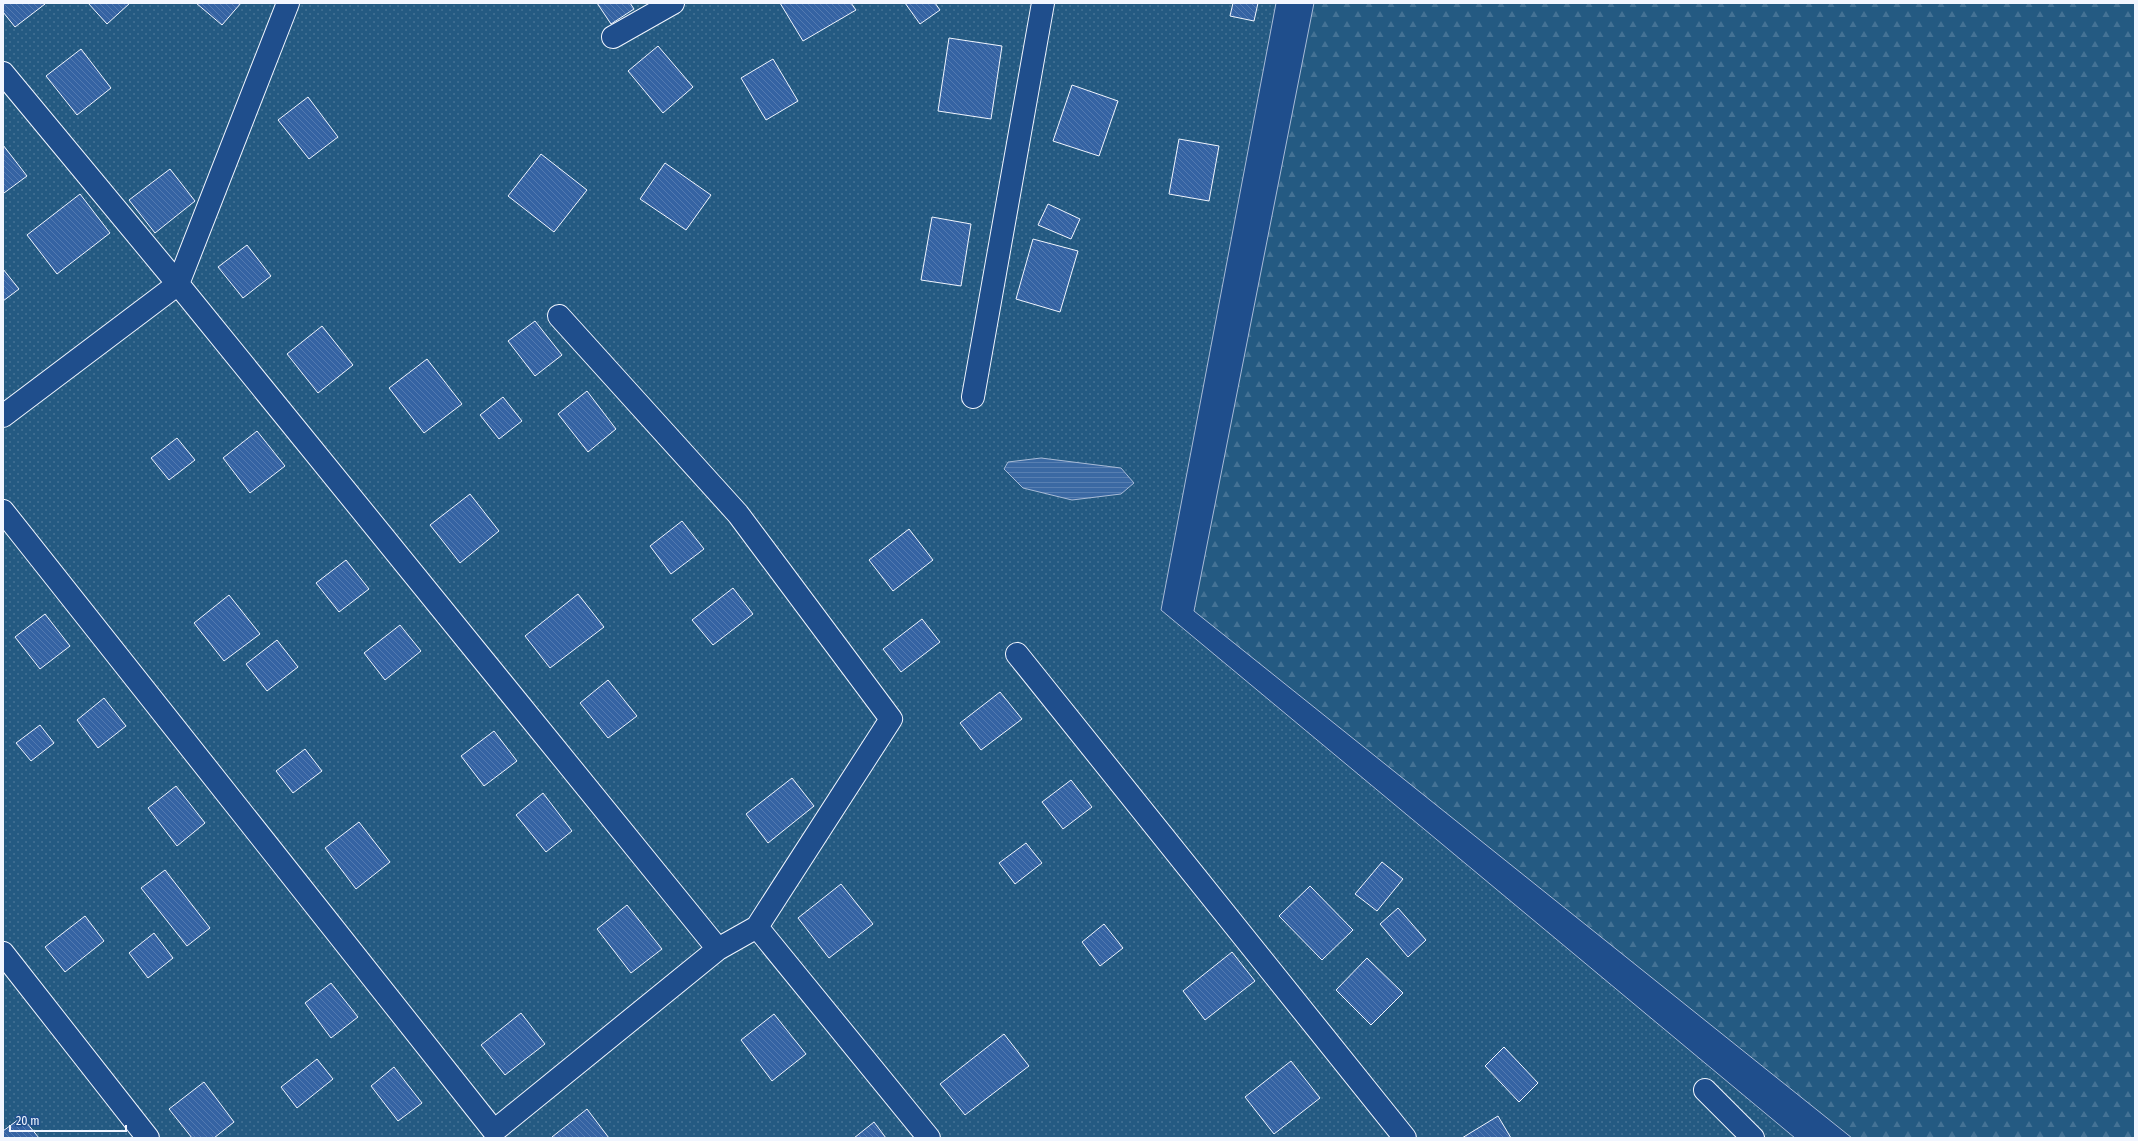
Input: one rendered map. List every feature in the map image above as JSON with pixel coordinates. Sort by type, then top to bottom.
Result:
[{"type":"street","points":[[3,416],[178,284],[288,3]]},
{"type":"street","points":[[613,37],[673,3]]},
{"type":"street","points":[[973,397],[1044,3]]},
{"type":"street","points":[[3,73],[178,284],[718,949]]},
{"type":"street","points":[[3,511],[493,1136],[718,949],[757,927],[891,719],[738,514],[559,316]]},
{"type":"street","points":[[1017,654],[1405,1138]]},
{"type":"street","points":[[757,927],[929,1138]]},
{"type":"street","points":[[3,953],[148,1138]]},
{"type":"street","points":[[1705,1090],[1753,1138]]},
{"type":"green space","points":[[3,3],[1276,3],[1161,610],[1795,1138],[3,1138]]},
{"type":"green space","points":[[1314,3],[2135,3],[2135,1138],[1852,1138],[1194,611]]},
{"type":"shaded area","points":[[1041,458],[1121,468],[1134,483],[1121,494],[1072,500],[1023,488],[1004,469],[1008,462]]},
{"type":"building","points":[[3,3],[45,4],[15,27],[3,12]]},
{"type":"building","points":[[88,3],[130,3],[107,24]]},
{"type":"building","points":[[196,3],[241,3],[222,25]]},
{"type":"building","points":[[597,3],[630,3],[634,9],[611,24]]},
{"type":"building","points":[[780,3],[851,3],[856,10],[803,41]]},
{"type":"building","points":[[905,3],[935,3],[940,10],[920,24]]},
{"type":"building","points":[[1233,3],[1258,3],[1254,21],[1230,16]]},
{"type":"building","points":[[949,38],[1002,46],[991,119],[938,111]]},
{"type":"building","points":[[658,46],[693,87],[663,113],[628,71]]},
{"type":"building","points":[[81,49],[111,88],[77,115],[46,76]]},
{"type":"building","points":[[773,59],[798,101],[766,120],[741,78]]},
{"type":"building","points":[[1072,85],[1118,101],[1099,156],[1053,141]]},
{"type":"building","points":[[308,97],[338,137],[309,159],[278,120]]},
{"type":"building","points":[[1179,139],[1219,146],[1209,201],[1169,194]]},
{"type":"building","points":[[3,145],[27,176],[4,193],[3,192]]},
{"type":"building","points":[[541,154],[587,190],[554,232],[508,196]]},
{"type":"building","points":[[665,163],[711,195],[686,230],[640,199]]},
{"type":"building","points":[[170,169],[195,201],[155,233],[129,200]]},
{"type":"building","points":[[80,194],[110,233],[57,274],[27,235]]},
{"type":"building","points":[[1048,204],[1080,219],[1071,239],[1038,225]]},
{"type":"building","points":[[932,217],[971,224],[961,286],[921,280]]},
{"type":"building","points":[[1033,239],[1078,251],[1060,312],[1016,299]]},
{"type":"building","points":[[247,245],[271,276],[243,298],[218,267]]},
{"type":"building","points":[[3,269],[19,289],[3,301]]},
{"type":"building","points":[[535,321],[562,355],[535,376],[508,341]]},
{"type":"building","points":[[322,326],[353,365],[318,393],[287,354]]},
{"type":"building","points":[[427,359],[462,404],[424,433],[389,388]]},
{"type":"building","points":[[587,391],[616,429],[588,452],[558,414]]},
{"type":"building","points":[[503,397],[522,421],[499,439],[480,415]]},
{"type":"building","points":[[257,431],[285,466],[250,493],[223,458]]},
{"type":"building","points":[[177,438],[195,460],[169,480],[151,458]]},
{"type":"building","points":[[470,494],[499,531],[460,563],[430,525]]},
{"type":"building","points":[[682,521],[704,549],[671,574],[650,546]]},
{"type":"building","points":[[909,529],[933,560],[893,591],[869,560]]},
{"type":"building","points":[[346,560],[369,589],[339,612],[316,583]]},
{"type":"building","points":[[733,588],[753,614],[713,645],[692,620]]},
{"type":"building","points":[[578,594],[604,627],[550,668],[525,636]]},
{"type":"building","points":[[229,595],[260,634],[224,661],[194,623]]},
{"type":"building","points":[[45,614],[70,646],[40,669],[15,637]]},
{"type":"building","points":[[922,619],[940,642],[901,672],[883,649]]},
{"type":"building","points":[[400,625],[421,651],[385,680],[364,653]]},
{"type":"building","points":[[277,640],[298,667],[267,691],[246,664]]},
{"type":"building","points":[[608,680],[637,716],[608,738],[580,703]]},
{"type":"building","points":[[1000,692],[1022,719],[981,750],[960,723]]},
{"type":"building","points":[[104,698],[126,726],[98,748],[77,720]]},
{"type":"building","points":[[40,725],[54,743],[31,761],[16,743]]},
{"type":"building","points":[[494,731],[517,761],[484,786],[461,756]]},
{"type":"building","points":[[305,749],[322,771],[293,793],[276,771]]},
{"type":"building","points":[[792,778],[814,806],[768,843],[746,814]]},
{"type":"building","points":[[1071,780],[1092,807],[1063,829],[1042,802]]},
{"type":"building","points":[[176,786],[205,823],[177,846],[148,808]]},
{"type":"building","points":[[543,793],[572,831],[546,852],[516,815]]},
{"type":"building","points":[[359,822],[390,862],[356,889],[325,848]]},
{"type":"building","points":[[1026,843],[1042,863],[1015,884],[999,863]]},
{"type":"building","points":[[1382,862],[1403,879],[1377,911],[1355,894]]},
{"type":"building","points":[[165,870],[210,928],[187,946],[141,888]]},
{"type":"building","points":[[841,884],[873,924],[829,958],[798,918]]},
{"type":"building","points":[[1310,886],[1353,930],[1322,960],[1279,916]]},
{"type":"building","points":[[627,905],[662,949],[631,973],[597,929]]},
{"type":"building","points":[[1398,908],[1426,940],[1408,957],[1380,924]]},
{"type":"building","points":[[85,916],[104,941],[65,972],[45,947]]},
{"type":"building","points":[[1104,924],[1123,948],[1100,966],[1082,942]]},
{"type":"building","points":[[154,933],[173,958],[148,978],[129,953]]},
{"type":"building","points":[[1232,952],[1255,981],[1205,1020],[1183,991]]},
{"type":"building","points":[[1367,958],[1403,993],[1371,1025],[1336,990]]},
{"type":"building","points":[[331,983],[358,1017],[331,1038],[305,1003]]},
{"type":"building","points":[[521,1013],[545,1044],[505,1075],[481,1045]]},
{"type":"building","points":[[774,1014],[806,1054],[772,1081],[741,1040]]},
{"type":"building","points":[[1004,1034],[1029,1066],[965,1115],[940,1084]]},
{"type":"building","points":[[1504,1047],[1538,1083],[1519,1102],[1485,1066]]},
{"type":"building","points":[[317,1059],[333,1079],[297,1108],[281,1087]]},
{"type":"building","points":[[1291,1061],[1320,1098],[1274,1134],[1245,1097]]},
{"type":"building","points":[[394,1067],[422,1103],[398,1121],[371,1086]]},
{"type":"building","points":[[204,1082],[234,1122],[214,1138],[192,1138],[169,1109]]},
{"type":"building","points":[[587,1109],[609,1138],[552,1137]]},
{"type":"building","points":[[1498,1116],[1511,1138],[1462,1138]]},
{"type":"building","points":[[22,1117],[39,1138],[3,1138],[3,1131]]},
{"type":"building","points":[[874,1122],[886,1138],[854,1138]]}]
